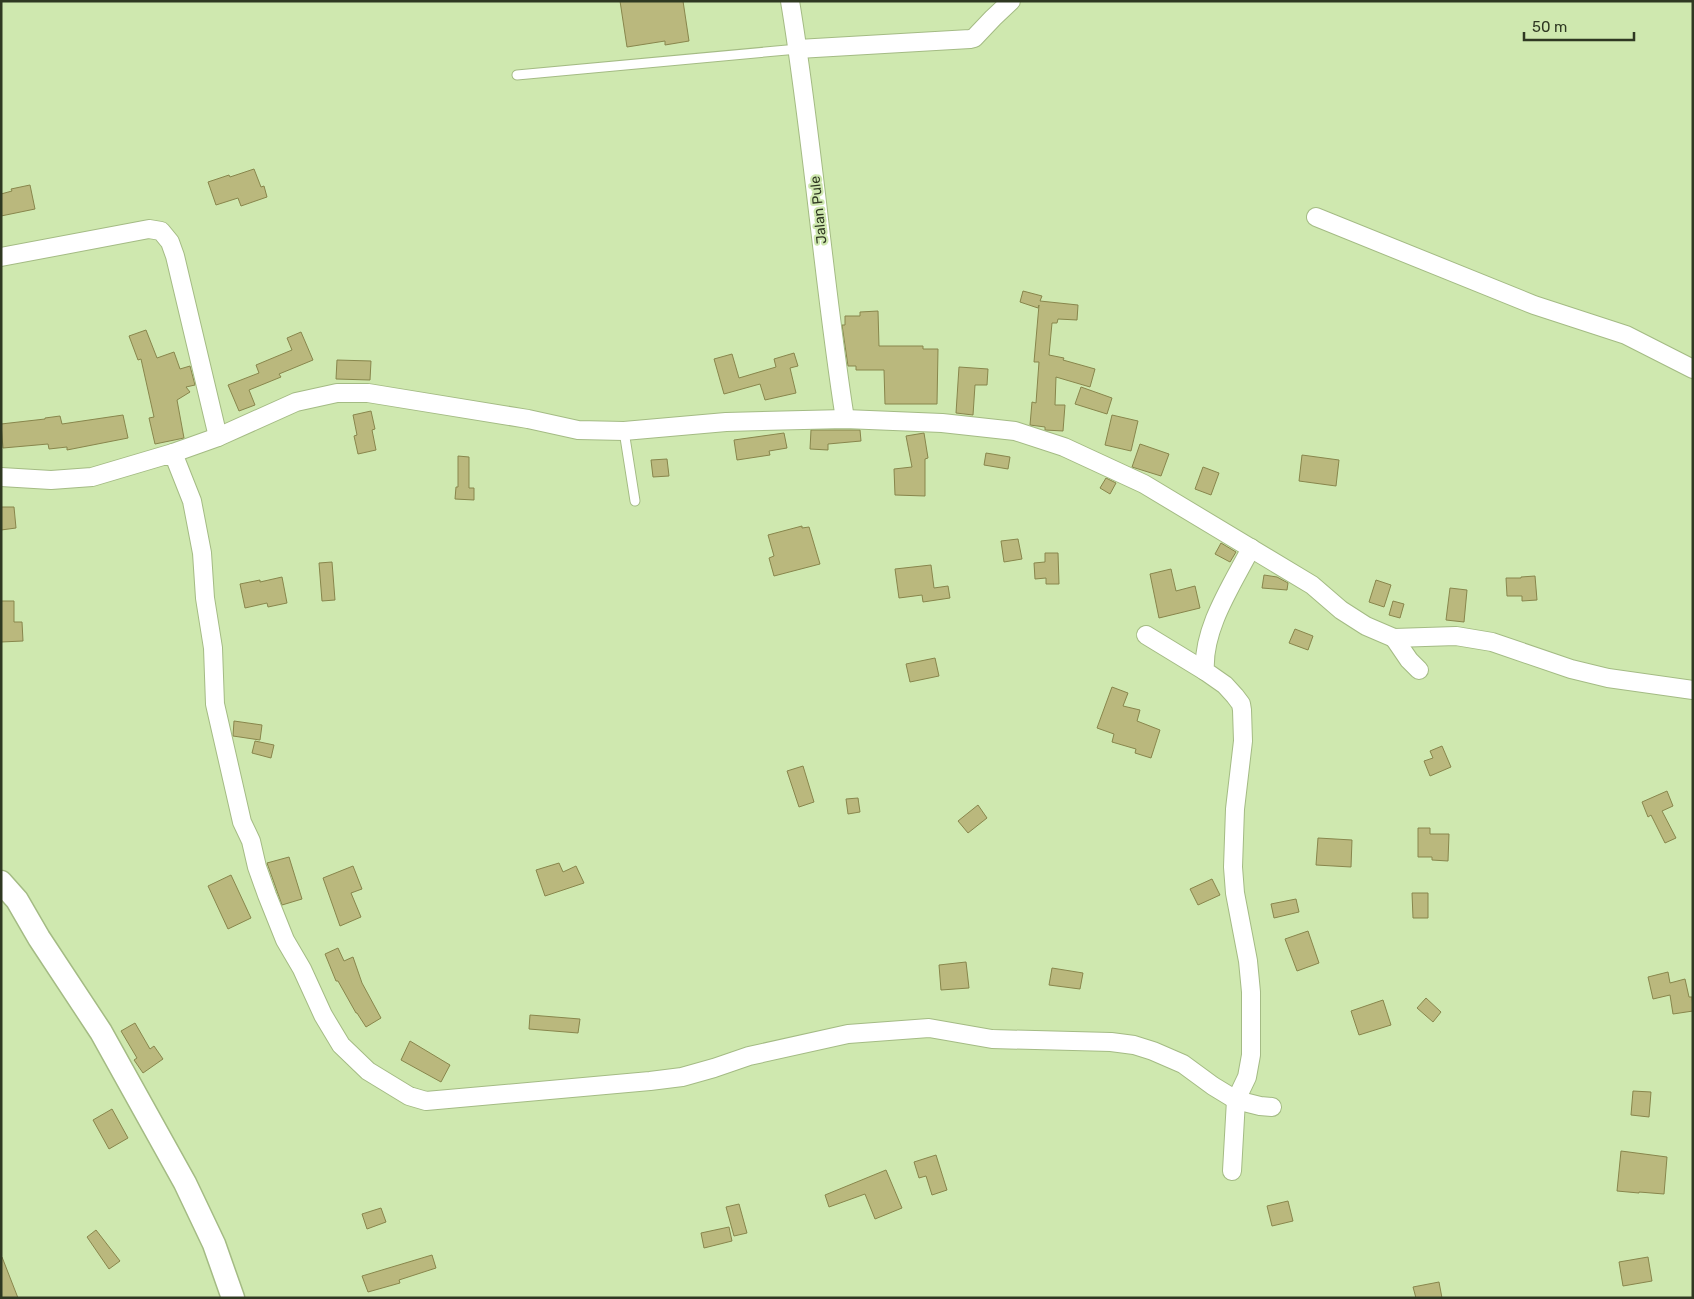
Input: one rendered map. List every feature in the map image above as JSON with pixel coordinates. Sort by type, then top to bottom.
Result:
[{"type":"street","name":"Jalan Pule","points":[[790,1],[798,49],[833,340],[845,419]]},
{"type":"street","points":[[798,49],[974,38],[1011,1]]},
{"type":"street","points":[[1316,217],[1534,305],[1626,335],[1693,369]]},
{"type":"street","points":[[1,257],[149,229],[161,231],[170,242],[175,256],[218,437]]},
{"type":"street","points":[[1,477],[51,480],[92,477],[218,437],[296,402],[337,393],[368,393],[578,430],[624,431],[726,422],[845,419],[942,423],[1015,432],[1064,447],[1144,484],[1312,585],[1341,610],[1366,626],[1394,638],[1456,636],[1492,642],[1571,669],[1608,678],[1693,690]]},
{"type":"street","points":[[173,452],[192,501],[201,544],[205,598],[213,648],[215,704],[242,822],[251,841],[257,867],[267,895],[285,940],[302,969],[323,1015],[341,1045],[368,1071],[409,1096],[426,1100],[622,1084],[682,1076],[749,1056],[848,1034],[929,1028],[992,1039],[1111,1042],[1134,1045],[1183,1064],[1236,1100],[1272,1107]]},
{"type":"street","points":[[1205,671],[1207,644],[1212,626],[1251,548]]},
{"type":"street","points":[[1146,635],[1205,671],[1224,685],[1241,704],[1242,710],[1242,741],[1235,809],[1233,867],[1235,893],[1248,961],[1251,992],[1251,1055],[1247,1077],[1236,1100],[1232,1171]]},
{"type":"street","points":[[1394,638],[1409,660],[1419,670]]},
{"type":"street","points":[[1,882],[17,900],[39,938],[101,1032],[184,1183],[214,1244],[233,1298]]},
{"type":"lane","points":[[517,75],[798,49]]},
{"type":"lane","points":[[624,431],[635,501]]},
{"type":"building","points":[[620,1],[683,1],[689,41],[665,45],[665,41],[627,47]]},
{"type":"building","points":[[254,169],[261,187],[264,186],[267,197],[241,206],[238,198],[216,205],[208,182]]},
{"type":"building","points":[[30,185],[35,209],[1,216],[1,194],[12,191],[11,189]]},
{"type":"building","points":[[1023,291],[1042,296],[1040,301],[1078,305],[1077,320],[1058,319],[1057,323],[1052,323],[1049,355],[1095,369],[1090,387],[1056,377],[1055,405],[1065,405],[1063,431],[1045,430],[1045,427],[1030,425],[1032,402],[1036,403],[1039,362],[1034,362],[1039,305],[1038,308],[1020,302]]},
{"type":"building","points":[[878,311],[879,346],[923,346],[923,349],[938,349],[937,404],[885,404],[884,370],[856,370],[856,366],[848,366],[842,325],[845,325],[845,316],[860,316],[860,312]]},
{"type":"building","points":[[146,330],[157,358],[174,352],[180,369],[190,366],[195,385],[186,387],[190,392],[177,400],[184,438],[155,444],[149,418],[154,417],[141,359],[138,360],[129,336]]},
{"type":"building","points":[[301,332],[313,360],[279,374],[281,377],[249,390],[255,405],[239,411],[228,385],[259,373],[256,365],[292,350],[287,338]]},
{"type":"building","points":[[794,353],[798,366],[790,368],[796,393],[765,400],[760,384],[724,394],[714,359],[732,354],[739,378],[776,367],[774,359]]},
{"type":"building","points":[[337,360],[371,361],[370,380],[336,379]]},
{"type":"building","points":[[959,367],[988,369],[987,385],[975,385],[973,415],[956,413]]},
{"type":"building","points":[[1081,387],[1112,398],[1107,414],[1075,404]]},
{"type":"building","points":[[371,411],[375,429],[372,430],[376,450],[358,454],[354,436],[357,435],[353,415]]},
{"type":"building","points":[[123,415],[128,438],[67,450],[67,447],[49,449],[48,444],[3,448],[1,424],[60,416],[62,424]]},
{"type":"building","points":[[1112,415],[1138,421],[1131,451],[1105,445]]},
{"type":"building","points":[[811,430],[860,430],[861,441],[828,444],[828,450],[810,449]]},
{"type":"building","points":[[784,433],[787,448],[769,451],[770,455],[737,460],[734,440]]},
{"type":"building","points":[[924,433],[928,458],[925,459],[925,496],[895,495],[894,469],[912,467],[906,436]]},
{"type":"building","points":[[1140,444],[1169,454],[1161,476],[1132,467]]},
{"type":"building","points":[[986,453],[1010,457],[1008,469],[984,465]]},
{"type":"building","points":[[1302,455],[1339,460],[1336,486],[1299,481]]},
{"type":"building","points":[[458,456],[469,457],[469,488],[474,488],[474,500],[455,499],[456,487],[458,487]]},
{"type":"building","points":[[667,459],[669,476],[653,477],[651,460]]},
{"type":"building","points":[[1203,467],[1219,473],[1211,495],[1195,489]]},
{"type":"building","points":[[1106,478],[1116,483],[1110,494],[1100,488]]},
{"type":"building","points":[[1,507],[14,507],[16,528],[1,530]]},
{"type":"building","points":[[802,526],[802,528],[809,527],[820,564],[774,576],[769,558],[774,556],[768,535]]},
{"type":"building","points":[[1018,539],[1022,559],[1004,562],[1001,541]]},
{"type":"building","points":[[1221,543],[1236,552],[1230,562],[1215,554]]},
{"type":"building","points":[[1045,553],[1058,553],[1059,584],[1046,584],[1046,578],[1035,579],[1034,563],[1045,562]]},
{"type":"building","points":[[332,562],[335,600],[322,601],[319,563]]},
{"type":"building","points":[[931,565],[934,588],[948,586],[950,598],[923,602],[922,595],[899,598],[895,569]]},
{"type":"building","points":[[1171,569],[1176,591],[1195,586],[1200,608],[1159,618],[1150,574]]},
{"type":"building","points":[[1264,575],[1277,577],[1288,583],[1287,590],[1262,588]]},
{"type":"building","points":[[1535,576],[1537,600],[1522,601],[1522,596],[1507,596],[1506,578]]},
{"type":"building","points":[[282,577],[287,603],[268,607],[267,603],[245,608],[240,584]]},
{"type":"building","points":[[1376,580],[1391,585],[1384,607],[1369,602]]},
{"type":"building","points":[[1450,588],[1467,590],[1464,622],[1446,620]]},
{"type":"building","points":[[1,601],[14,601],[14,622],[22,622],[23,641],[1,642]]},
{"type":"building","points":[[1393,601],[1404,604],[1400,618],[1389,615]]},
{"type":"building","points":[[1295,629],[1313,636],[1308,650],[1289,643]]},
{"type":"building","points":[[935,658],[939,676],[910,682],[906,664]]},
{"type":"building","points":[[1112,687],[1128,693],[1123,706],[1140,710],[1137,721],[1160,730],[1151,758],[1135,753],[1136,749],[1112,742],[1114,734],[1097,728]]},
{"type":"building","points":[[234,721],[262,725],[260,740],[233,736]]},
{"type":"building","points":[[255,741],[274,745],[271,758],[252,753]]},
{"type":"building","points":[[1442,746],[1451,767],[1430,776],[1424,761],[1433,758],[1430,751]]},
{"type":"building","points":[[803,766],[814,802],[799,807],[787,771]]},
{"type":"building","points":[[1667,791],[1673,806],[1662,811],[1676,838],[1665,843],[1651,815],[1648,817],[1642,802]]},
{"type":"building","points":[[858,798],[860,812],[848,814],[846,799]]},
{"type":"building","points":[[978,805],[987,818],[968,833],[958,821]]},
{"type":"building","points":[[1418,828],[1430,828],[1430,834],[1449,834],[1448,861],[1432,860],[1432,857],[1418,857]]},
{"type":"building","points":[[1318,838],[1352,840],[1351,867],[1316,865]]},
{"type":"building","points":[[289,857],[302,899],[282,905],[267,863]]},
{"type":"building","points":[[559,863],[563,872],[576,866],[584,883],[545,896],[536,870]]},
{"type":"building","points":[[353,866],[362,889],[351,893],[361,917],[340,926],[323,878]]},
{"type":"building","points":[[231,875],[251,918],[228,929],[208,886]]},
{"type":"building","points":[[1212,879],[1220,895],[1198,905],[1190,889]]},
{"type":"building","points":[[1412,893],[1428,893],[1428,918],[1413,918]]},
{"type":"building","points":[[1296,899],[1299,912],[1274,918],[1271,904]]},
{"type":"building","points":[[1308,931],[1319,963],[1297,971],[1285,939]]},
{"type":"building","points":[[338,948],[344,961],[353,957],[362,983],[381,1018],[366,1027],[338,981],[336,981],[325,954]]},
{"type":"building","points":[[966,962],[969,988],[941,990],[939,965]]},
{"type":"building","points":[[1052,968],[1083,973],[1080,989],[1049,985]]},
{"type":"building","points":[[1668,972],[1670,983],[1685,979],[1689,997],[1692,997],[1693,1011],[1673,1014],[1670,995],[1653,999],[1648,977]]},
{"type":"building","points":[[1426,998],[1441,1012],[1433,1022],[1417,1008]]},
{"type":"building","points":[[1383,1000],[1391,1025],[1359,1035],[1351,1011]]},
{"type":"building","points":[[530,1015],[580,1019],[578,1033],[529,1029]]},
{"type":"building","points":[[135,1023],[150,1049],[154,1046],[163,1059],[143,1073],[134,1060],[137,1058],[121,1031]]},
{"type":"building","points":[[410,1041],[450,1065],[441,1082],[401,1060]]},
{"type":"building","points":[[1633,1091],[1651,1092],[1649,1117],[1631,1115]]},
{"type":"building","points":[[112,1109],[128,1138],[109,1149],[93,1120]]},
{"type":"building","points":[[1621,1151],[1667,1157],[1664,1194],[1617,1191]]},
{"type":"building","points":[[936,1155],[947,1190],[932,1195],[926,1176],[919,1178],[914,1162]]},
{"type":"building","points":[[886,1170],[902,1208],[875,1219],[865,1194],[829,1207],[825,1195]]},
{"type":"building","points":[[1288,1201],[1293,1221],[1272,1226],[1267,1206]]},
{"type":"building","points":[[739,1204],[747,1233],[734,1236],[726,1207]]},
{"type":"building","points":[[381,1208],[386,1222],[367,1229],[362,1214]]},
{"type":"building","points":[[729,1227],[732,1241],[704,1248],[701,1233]]},
{"type":"building","points":[[96,1230],[120,1261],[109,1269],[87,1237]]},
{"type":"building","points":[[432,1255],[436,1268],[399,1280],[400,1283],[368,1292],[362,1276]]},
{"type":"building","points":[[2,1257],[18,1298],[1,1298]]},
{"type":"building","points":[[1648,1257],[1652,1281],[1623,1286],[1619,1262]]},
{"type":"building","points":[[1439,1282],[1442,1298],[1416,1298],[1413,1287]]}]
